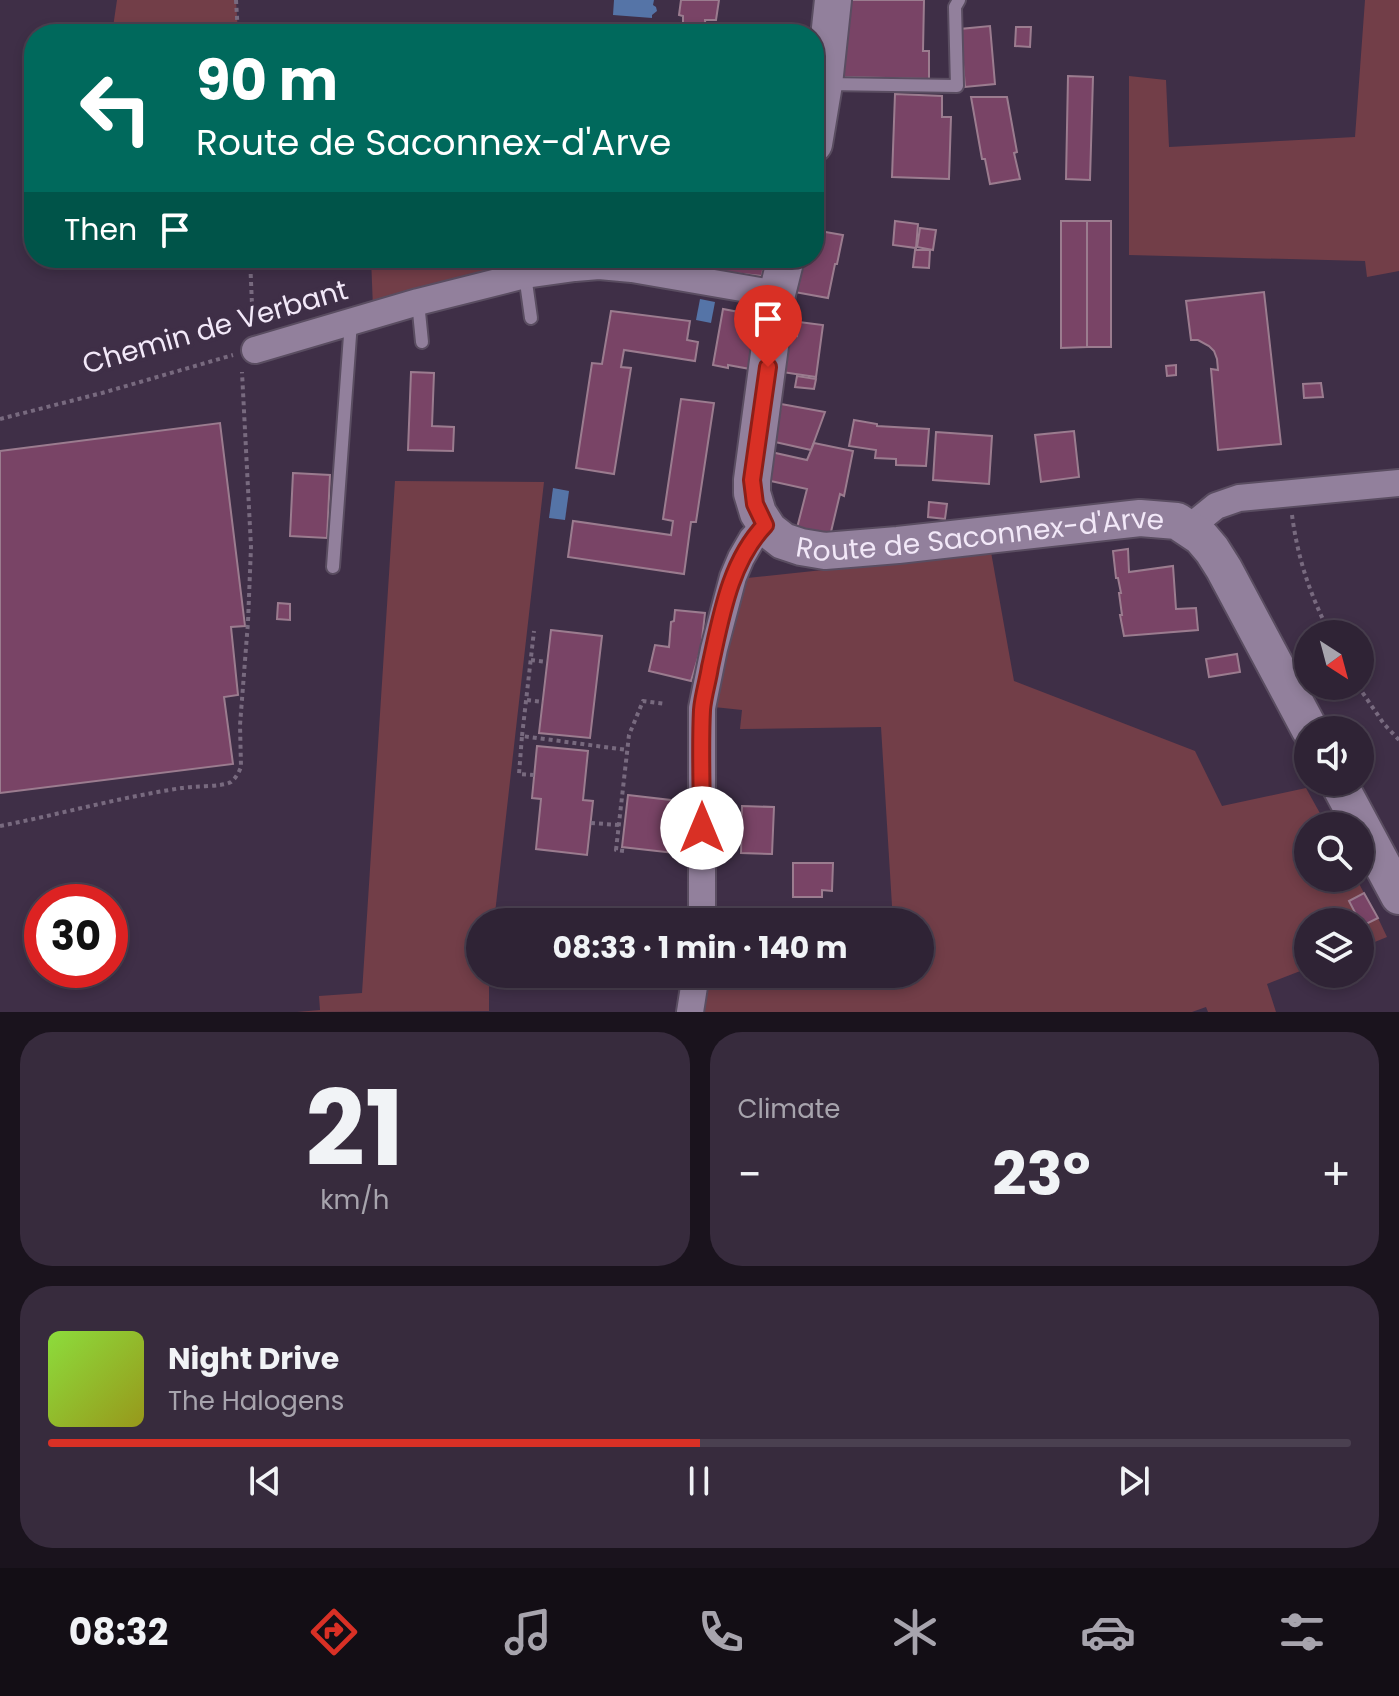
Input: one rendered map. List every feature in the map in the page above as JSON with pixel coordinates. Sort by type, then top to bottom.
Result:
[{"type":"street","points":[[824,84],[833,0]]},
{"type":"street","name":"Chemin de Verbant","points":[[247,352],[418,302],[525,275],[583,268]]},
{"type":"street","name":"Chemin de Verbant","points":[[621,268],[777,294]]},
{"type":"street","name":"Route de Saconnex-d'Arve","points":[[784,268],[777,294],[752,480],[755,504],[765,525],[783,541],[825,551],[1140,518],[1177,521],[1201,537],[1224,569],[1303,716]]},
{"type":"street","points":[[1189,528],[1223,502],[1239,498],[1399,483]]},
{"type":"street","points":[[702,908],[702,708],[733,577],[752,539],[765,525]]},
{"type":"street","points":[[1345,796],[1399,896]]},
{"type":"street","points":[[690,1012],[694,988]]},
{"type":"lane","points":[[824,84],[957,86],[955,7],[959,0]]},
{"type":"lane","points":[[525,275],[531,318]]},
{"type":"lane","points":[[418,302],[422,342]]},
{"type":"lane","points":[[333,567],[351,322]]},
{"type":"path","points":[[236,0],[237,24]]},
{"type":"path","points":[[0,826],[134,796],[201,785],[220,785],[230,782],[239,773],[251,547],[243,424],[250,268]]},
{"type":"path","name":"Chemin de Verbant","points":[[0,419],[247,352]]},
{"type":"path","points":[[1290,493],[1301,564],[1323,620]]},
{"type":"path","points":[[534,631],[519,774],[534,775]]},
{"type":"path","points":[[531,660],[547,662]]},
{"type":"path","points":[[527,700],[543,702]]},
{"type":"path","points":[[1368,700],[1399,740]]},
{"type":"path","points":[[624,851],[616,850],[629,735],[643,701],[666,704]]},
{"type":"path","points":[[522,736],[627,750]]},
{"type":"path","points":[[591,823],[619,825]]},
{"type":"shaded area","points":[[117,0],[236,0],[237,24],[113,24]]},
{"type":"shaded area","points":[[1365,0],[1399,0],[1399,271],[1367,277],[1365,261],[1129,255],[1129,76],[1166,80],[1169,147],[1355,137]]},
{"type":"shaded area","points":[[371,268],[524,268],[373,308]]},
{"type":"shaded area","points":[[395,481],[544,482],[496,908],[466,908],[466,988],[489,988],[489,1011],[297,1012],[320,1010],[319,996],[362,993]]},
{"type":"shaded area","points":[[991,552],[1014,681],[1195,751],[1222,806],[1294,791],[1294,796],[1310,796],[1319,812],[1294,812],[1294,892],[1364,893],[1349,901],[1353,908],[1294,908],[1294,973],[1267,984],[1276,1012],[1208,1012],[1206,1007],[1192,1012],[703,1012],[707,988],[934,988],[934,908],[892,908],[881,727],[740,729],[742,710],[714,707],[726,648],[747,578]]},
{"type":"shaded area","points":[[1378,918],[1387,937],[1374,942],[1374,920]]},
{"type":"water","points":[[614,0],[654,0],[657,11],[652,18],[613,15]]},
{"type":"water","points":[[700,299],[715,302],[711,323],[696,320]]},
{"type":"water","points":[[553,488],[569,491],[565,520],[549,518]]},
{"type":"building","points":[[681,0],[719,0],[716,20],[705,20],[705,24],[683,24],[683,16],[679,15]]},
{"type":"building","points":[[844,0],[924,0],[923,51],[929,51],[929,79],[843,77]]},
{"type":"building","points":[[990,26],[995,84],[965,87],[960,29]]},
{"type":"building","points":[[1016,27],[1031,27],[1030,47],[1015,46]]},
{"type":"building","points":[[1068,76],[1093,77],[1090,180],[1066,179]]},
{"type":"building","points":[[895,94],[942,96],[942,117],[951,117],[949,179],[892,177]]},
{"type":"building","points":[[971,97],[1007,97],[1020,179],[990,184],[985,159],[982,159]]},
{"type":"building","points":[[895,221],[918,224],[916,248],[893,245]]},
{"type":"building","points":[[1061,221],[1087,221],[1087,347],[1061,348]]},
{"type":"building","points":[[1087,221],[1111,221],[1111,347],[1087,347]]},
{"type":"building","points":[[920,228],[936,230],[933,250],[917,247]]},
{"type":"building","points":[[824,232],[843,235],[828,298],[789,291],[793,268],[824,268]]},
{"type":"building","points":[[915,250],[930,250],[929,268],[913,267]]},
{"type":"building","points":[[683,268],[763,268],[762,276]]},
{"type":"building","points":[[1264,292],[1281,444],[1218,450],[1211,369],[1218,370],[1217,359],[1209,346],[1191,340],[1186,301]]},
{"type":"building","points":[[740,307],[761,311],[750,369],[713,365],[723,309],[739,312]]},
{"type":"building","points":[[611,311],[690,321],[687,340],[698,342],[695,361],[624,350],[621,367],[631,368],[614,474],[576,468],[592,363],[602,364]]},
{"type":"building","points":[[799,322],[823,325],[816,377],[782,372],[787,334],[797,336]]},
{"type":"building","points":[[1176,365],[1176,375],[1167,376],[1166,366]]},
{"type":"building","points":[[411,372],[434,373],[432,426],[454,427],[453,451],[408,450]]},
{"type":"building","points":[[797,376],[816,379],[814,389],[795,387]]},
{"type":"building","points":[[1321,383],[1323,397],[1304,398],[1303,384]]},
{"type":"building","points":[[681,399],[714,403],[696,522],[691,522],[684,574],[568,557],[573,521],[671,535],[673,521],[663,519]]},
{"type":"building","points":[[781,404],[825,412],[811,450],[775,442]]},
{"type":"building","points":[[854,420],[877,426],[929,429],[926,466],[896,465],[896,459],[875,458],[876,450],[849,446]]},
{"type":"building","points":[[220,423],[245,626],[231,627],[238,695],[224,697],[233,764],[0,793],[0,451]]},
{"type":"building","points":[[1074,431],[1079,477],[1041,482],[1035,435]]},
{"type":"building","points":[[936,432],[992,436],[989,484],[933,480]]},
{"type":"building","points":[[814,443],[853,451],[844,496],[840,494],[830,536],[797,528],[807,489],[766,480],[771,452],[807,460]]},
{"type":"building","points":[[293,473],[330,475],[327,538],[290,536]]},
{"type":"building","points":[[929,502],[947,504],[945,519],[928,517]]},
{"type":"building","points":[[1128,549],[1129,572],[1173,566],[1176,609],[1196,608],[1198,630],[1124,636],[1120,615],[1121,593],[1113,551]]},
{"type":"building","points":[[278,603],[290,604],[290,620],[277,619]]},
{"type":"building","points":[[675,610],[705,613],[701,648],[691,681],[649,671],[655,645],[669,647]]},
{"type":"building","points":[[551,630],[602,636],[590,738],[539,733]]},
{"type":"building","points":[[1237,654],[1240,672],[1209,677],[1206,659]]},
{"type":"building","points":[[537,746],[588,751],[583,800],[593,801],[587,855],[536,849],[541,799],[532,798]]},
{"type":"building","points":[[628,795],[679,801],[674,853],[622,847]]},
{"type":"building","points":[[742,806],[774,807],[772,854],[741,853]]},
{"type":"building","points":[[793,863],[833,863],[832,891],[822,890],[822,897],[793,897]]},
{"type":"building","points":[[1364,893],[1372,908],[1353,908],[1349,901]]},
{"type":"route","points":[[702,828],[702,708],[714,649],[733,577],[752,539],[765,525],[755,504],[752,480],[768,367]]}]
